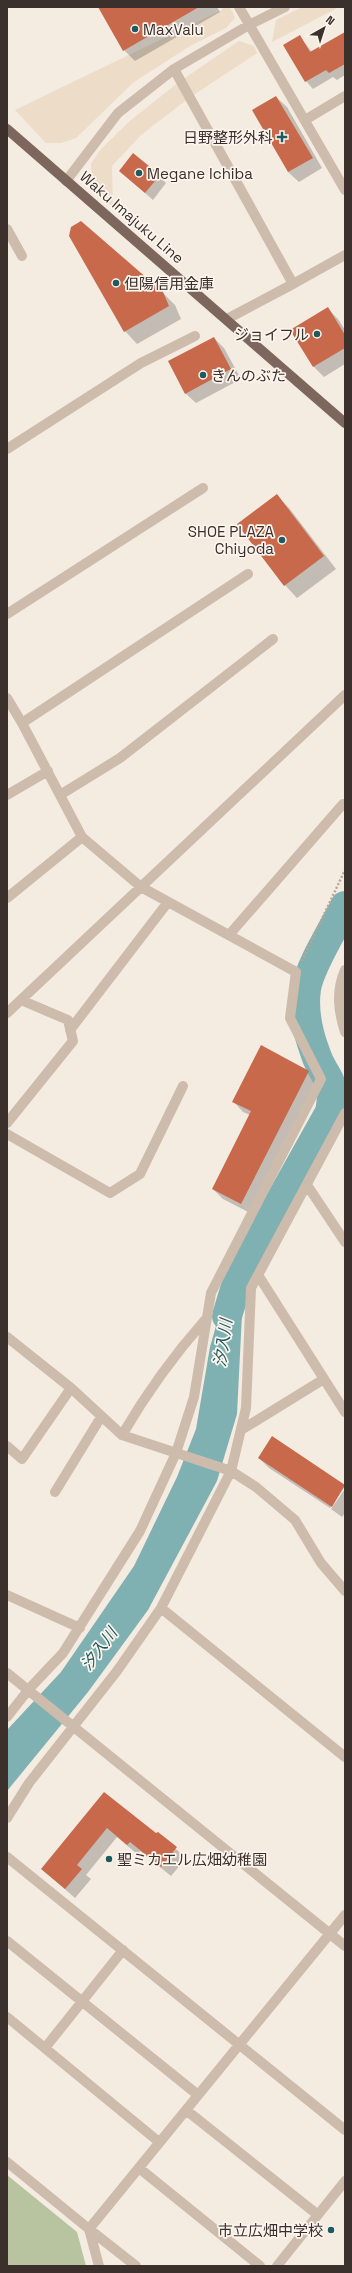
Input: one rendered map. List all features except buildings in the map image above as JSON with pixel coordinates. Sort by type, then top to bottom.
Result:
[{"type":"main road","name":"Waku Imajuku Line","points":[[7,129],[345,423]]},
{"type":"street","points":[[240,7],[345,190]]},
{"type":"street","points":[[66,180],[118,113],[174,69],[249,25],[285,7]]},
{"type":"street","points":[[174,69],[293,284]]},
{"type":"street","points":[[305,120],[345,96]]},
{"type":"street","points":[[7,229],[22,256]]},
{"type":"street","points":[[227,319],[345,255]]},
{"type":"street","points":[[7,448],[141,363],[195,336]]},
{"type":"street","points":[[7,614],[203,488]]},
{"type":"street","points":[[22,723],[248,574]]},
{"type":"street","points":[[60,795],[120,758],[274,640]]},
{"type":"street","points":[[7,1013],[345,695]]},
{"type":"street","points":[[7,698],[48,771],[82,837],[141,887],[296,972],[290,1018],[321,1079],[211,1293],[205,1320],[194,1397],[176,1453],[140,1530],[63,1653],[28,1689],[7,1717]]},
{"type":"street","points":[[7,795],[48,771]]},
{"type":"street","points":[[230,935],[343,804]]},
{"type":"street","points":[[7,898],[82,837]]},
{"type":"street","points":[[70,1030],[168,902]]},
{"type":"street","points":[[345,970],[340,982],[338,1011],[345,1032]]},
{"type":"street","points":[[7,1122],[73,1040],[68,1020],[21,1000]]},
{"type":"street","points":[[7,1134],[110,1192],[140,1174],[183,1086]]},
{"type":"street","points":[[7,1818],[29,1783],[118,1671],[161,1608],[231,1471],[246,1408],[250,1288],[345,1113]]},
{"type":"street","points":[[307,1185],[345,1242]]},
{"type":"street","points":[[258,1275],[345,1412]]},
{"type":"street","points":[[122,1435],[144,1398],[188,1338],[205,1320]]},
{"type":"street","points":[[7,1337],[71,1388],[122,1435],[231,1471],[256,1487],[295,1520],[322,1562],[345,1591]]},
{"type":"street","points":[[241,1430],[324,1379]]},
{"type":"street","points":[[7,1446],[22,1459],[71,1388]]},
{"type":"street","points":[[55,1492],[101,1417]]},
{"type":"street","points":[[7,1595],[80,1628]]},
{"type":"street","points":[[161,1608],[345,1757]]},
{"type":"street","points":[[7,1672],[345,1946]]},
{"type":"street","points":[[7,1857],[345,2130]]},
{"type":"street","points":[[89,2229],[345,1915]]},
{"type":"street","points":[[7,1941],[198,2095]]},
{"type":"street","points":[[45,2048],[123,1950]]},
{"type":"street","points":[[7,2017],[160,2142]]},
{"type":"street","points":[[186,2110],[318,2215]]},
{"type":"street","points":[[7,2162],[136,2266]]},
{"type":"street","points":[[139,2168],[260,2266]]},
{"type":"street","points":[[276,2266],[345,2181]]},
{"type":"street","points":[[89,2229],[99,2266]]},
{"type":"path","points":[[296,972],[345,870]]},
{"type":"green space","points":[[7,2175],[77,2232],[86,2266],[7,2266]]},
{"type":"shaded area","points":[[223,7],[230,7],[235,18],[226,28],[190,46],[134,82],[76,138],[61,143],[46,143],[15,110],[222,10]]},
{"type":"shaded area","points":[[302,7],[339,7],[272,42],[276,20]]},
{"type":"shaded area","points":[[239,41],[254,46],[257,53],[189,98],[141,135],[112,166],[113,208],[92,185],[91,164],[101,149],[131,120],[179,82]]},
{"type":"water","points":[[275,1233],[243,1294],[237,1414],[217,1481],[148,1610],[88,1692],[7,1791],[7,1730],[61,1672],[134,1566],[177,1477],[196,1429],[210,1347],[226,1291]]},
{"type":"waterway","name":"汐入川","points":[[227,1316],[240,1273],[330,1112],[332,1100],[331,1084],[312,1045],[307,1021],[305,997],[308,980],[312,970],[345,906]]},
{"type":"place","name":"MaxValu","points":[[135,29]]},
{"type":"place","name":"日野整形外科","points":[[282,137]]},
{"type":"place","name":"Megane Ichiba","points":[[139,173]]},
{"type":"place","name":"但陽信用金庫","points":[[116,283]]},
{"type":"place","name":"ジョイフル","points":[[317,334]]},
{"type":"place","name":"きんのぶた","points":[[203,375]]},
{"type":"place","name":"SHOE PLAZA Chiyoda","points":[[282,540]]},
{"type":"place","name":"聖ミカエル広畑幼稚園","points":[[109,1859]]},
{"type":"place","name":"市立広畑中学校","points":[[331,2230]]}]
